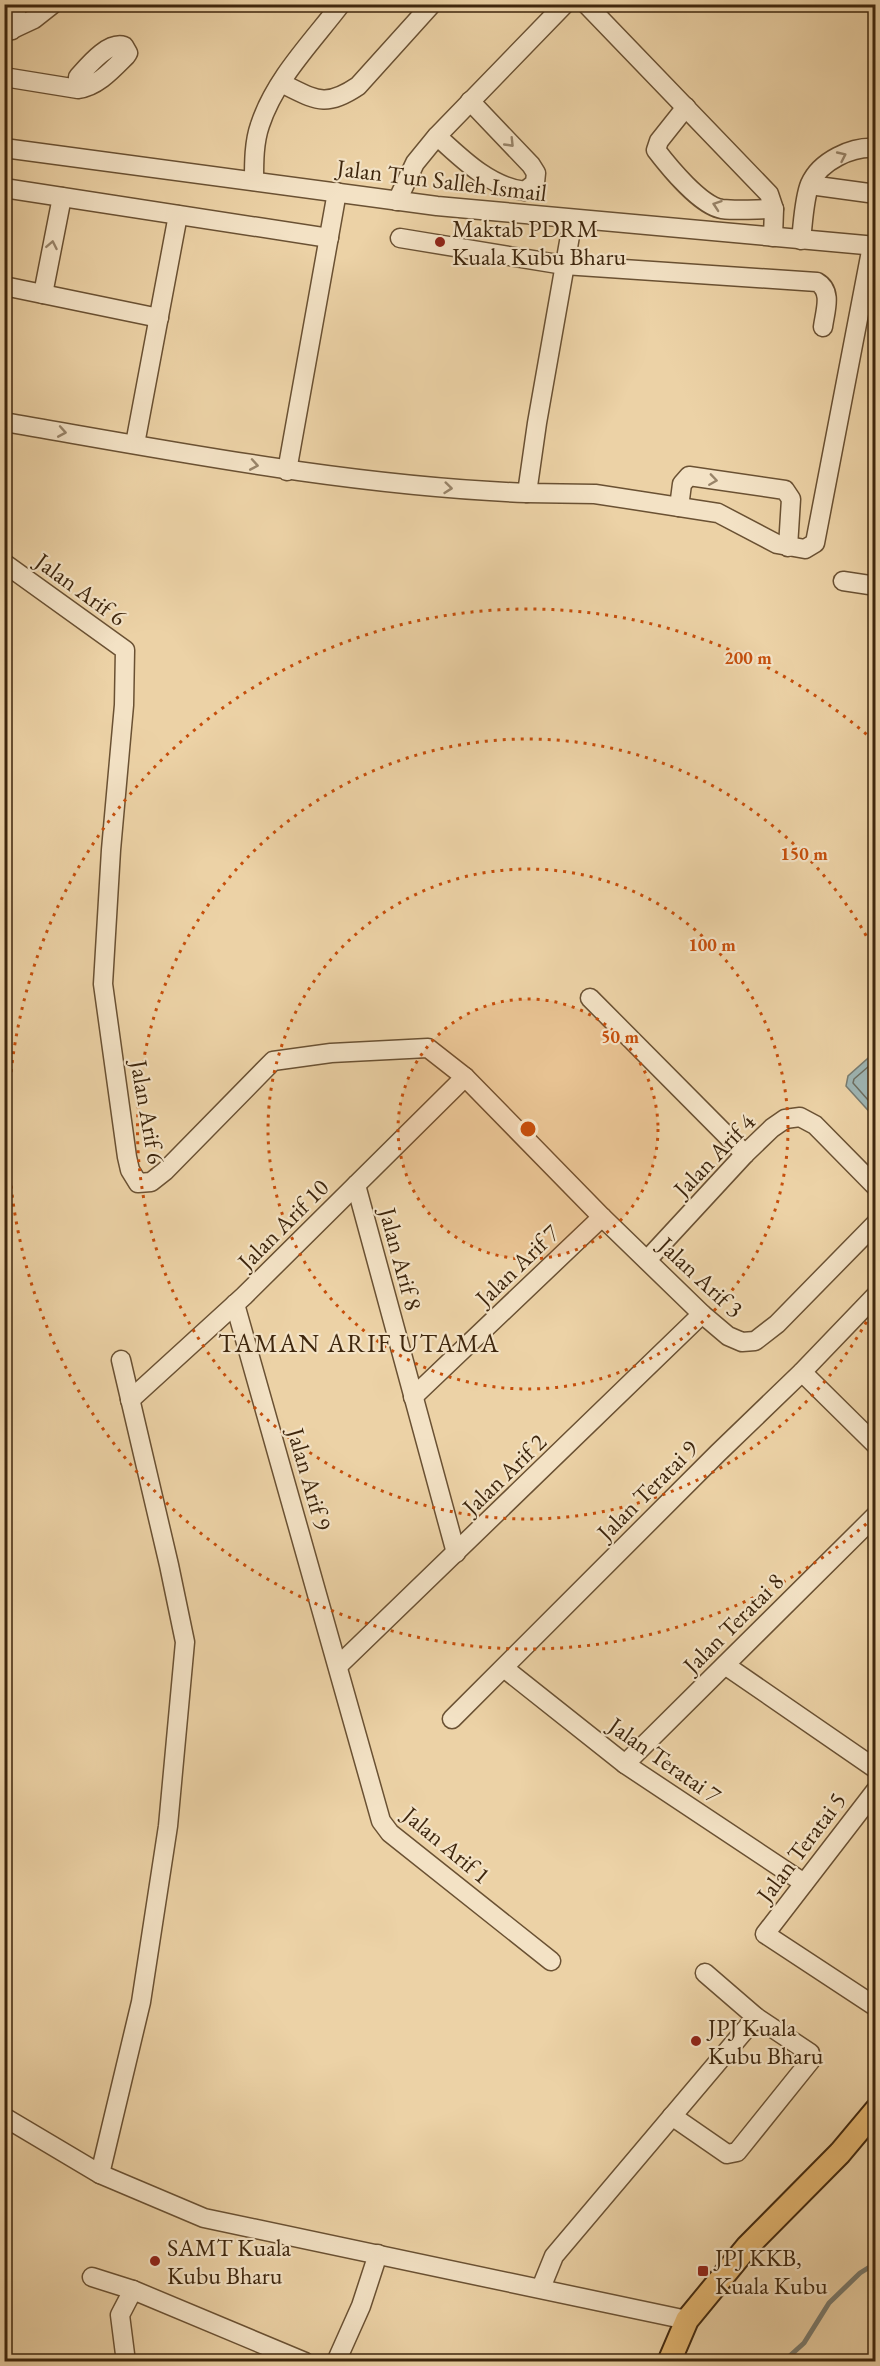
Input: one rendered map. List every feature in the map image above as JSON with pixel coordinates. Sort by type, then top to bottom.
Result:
[{"type":"main road","points":[[669,2361],[687,2320],[747,2247],[840,2153],[876,2110]]},
{"type":"street","points":[[8,31],[18,4]]},
{"type":"street","points":[[8,31],[34,20],[53,4]]},
{"type":"street","points":[[254,181],[254,156],[260,125],[281,83],[300,54],[341,4]]},
{"type":"street","points":[[281,83],[315,99],[331,101],[345,95],[358,86],[432,4]]},
{"type":"street","points":[[397,201],[415,164],[437,136],[565,4]]},
{"type":"street","points":[[586,4],[757,179],[769,194],[774,209],[773,237]]},
{"type":"street","points":[[4,77],[78,89]]},
{"type":"street","points":[[437,136],[485,176],[513,189],[525,191],[535,183],[536,173],[531,165],[470,101]]},
{"type":"street","points":[[686,107],[659,141],[656,150],[662,158],[711,205],[722,208],[774,209]]},
{"type":"street","points":[[801,240],[810,185],[818,172],[839,155],[865,147],[876,148]]},
{"type":"street","name":"Jalan Tun Salleh Ismail","points":[[4,148],[397,201],[874,246]]},
{"type":"street","points":[[810,185],[876,194]]},
{"type":"street","points":[[4,188],[328,238]]},
{"type":"street","points":[[287,471],[337,192]]},
{"type":"street","points":[[43,294],[62,197]]},
{"type":"street","points":[[135,444],[178,215]]},
{"type":"street","points":[[527,492],[535,433],[573,219]]},
{"type":"street","points":[[400,238],[564,265],[817,282],[823,285],[827,293],[824,327]]},
{"type":"street","points":[[4,422],[287,471],[459,489],[595,494],[718,513],[777,544],[805,549],[815,543],[874,246]]},
{"type":"street","points":[[4,286],[159,318]]},
{"type":"street","points":[[679,507],[682,484],[689,476],[785,490],[791,499],[788,547]]},
{"type":"street","name":"Jalan Arif 6","points":[[4,563],[125,651],[124,705],[111,850],[103,984],[127,1157],[130,1170],[138,1183],[151,1182],[165,1171],[273,1061],[331,1053],[428,1048],[465,1077],[602,1217]]},
{"type":"street","points":[[843,581],[876,586]]},
{"type":"street","points":[[590,998],[745,1154]]},
{"type":"street","name":"Jalan Arif 10","points":[[130,1400],[235,1304],[465,1077]]},
{"type":"street","name":"Jalan Arif 4","points":[[647,1260],[745,1154],[785,1119],[800,1117],[814,1125],[876,1187]]},
{"type":"street","name":"Jalan Arif 8","points":[[356,1185],[456,1553]]},
{"type":"street","name":"Jalan Arif 3","points":[[602,1217],[702,1314],[729,1336],[742,1342],[755,1341],[777,1324],[876,1223]]},
{"type":"street","name":"Jalan Arif 7","points":[[414,1397],[602,1217]]},
{"type":"street","name":"Jalan Teratai 9","points":[[452,1719],[802,1372],[876,1295]]},
{"type":"street","name":"Jalan Arif 9","points":[[235,1304],[338,1666]]},
{"type":"street","name":"Jalan Arif 2","points":[[338,1666],[702,1314]]},
{"type":"street","points":[[100,2174],[141,2002],[168,1826],[185,1642],[121,1360]]},
{"type":"street","points":[[802,1372],[876,1445]]},
{"type":"street","name":"Jalan Teratai 8","points":[[625,1764],[876,1515]]},
{"type":"street","points":[[725,1665],[876,1769]]},
{"type":"street","name":"Jalan Arif 1","points":[[338,1666],[381,1821],[390,1833],[551,1961]]},
{"type":"street","name":"Jalan Teratai 7","points":[[504,1668],[625,1764],[804,1884]]},
{"type":"street","name":"Jalan Teratai 5","points":[[876,1790],[765,1934],[876,2007]]},
{"type":"street","points":[[672,2116],[727,2154],[737,2152],[811,2060],[810,2053],[756,2017],[705,1973]]},
{"type":"street","points":[[541,2288],[554,2256],[756,2017]]},
{"type":"street","points":[[4,2116],[100,2174],[204,2218],[687,2320]]},
{"type":"street","points":[[336,2361],[361,2306],[378,2254]]},
{"type":"street","points":[[92,2277],[133,2290],[305,2361]]},
{"type":"street","points":[[126,2361],[120,2315],[133,2290]]},
{"type":"water","points":[[875,1052],[875,1118],[846,1086],[848,1076]]},
{"type":"waterway","points":[[783,2362],[804,2343],[829,2303],[860,2273],[876,2263]]},
{"type":"place","name":"Maktab PDRM Kuala Kubu Bharu","points":[[440,242]]},
{"type":"place","name":"JPJ Kuala Kubu Bharu","points":[[696,2041]]},
{"type":"place","name":"SAMT Kuala Kubu Bharu","points":[[155,2261]]},
{"type":"place","name":"JPJ KKB, Kuala Kubu","points":[[703,2271]]},
{"type":"district","name":"TAMAN ARIF UTAMA","points":[[359,1343]]}]
